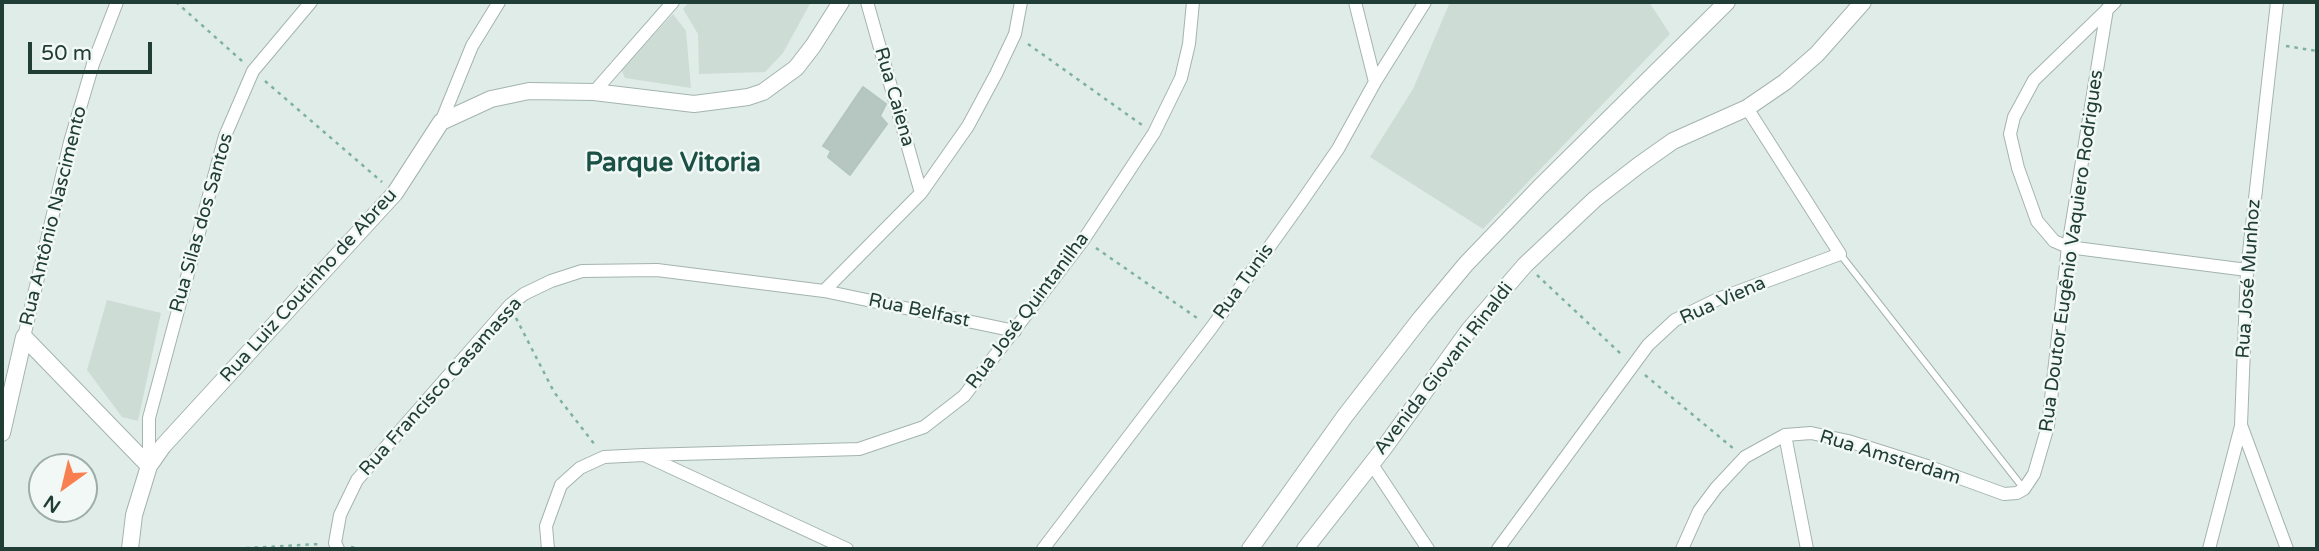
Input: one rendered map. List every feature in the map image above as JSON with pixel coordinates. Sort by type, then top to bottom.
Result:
[{"type":"street","name":"Rua Antônio Nascimento","points":[[2,433],[74,129],[93,64],[117,2]]},
{"type":"street","name":"Rua Silas dos Santos","points":[[149,466],[149,418],[225,136],[253,71],[311,2]]},
{"type":"street","points":[[441,122],[472,46],[499,2]]},
{"type":"street","points":[[594,92],[673,2]]},
{"type":"street","points":[[441,122],[491,99],[529,91],[594,92],[694,104],[748,97],[762,92],[796,68],[841,2]]},
{"type":"street","name":"Rua Caiena","points":[[867,2],[921,193]]},
{"type":"street","points":[[824,291],[921,193],[968,126],[1015,34],[1021,2]]},
{"type":"street","name":"Rua José Quintanilha","points":[[604,457],[859,449],[924,427],[964,396],[1015,331],[1084,239],[1154,133],[1181,78],[1189,44],[1194,2]]},
{"type":"street","points":[[1354,2],[1375,82]]},
{"type":"street","name":"Rua Tunis","points":[[1043,549],[1212,327],[1338,149],[1375,82],[1425,2]]},
{"type":"street","points":[[1250,549],[1345,416],[1466,264],[1727,2]]},
{"type":"street","name":"Avenida Giovani Rinaldi","points":[[1305,549],[1469,330],[1525,265],[1595,199],[1639,165],[1673,141],[1747,108],[1784,82],[1816,54],[1863,2]]},
{"type":"street","name":"Rua José Munhoz","points":[[2277,2],[2247,270],[2241,425],[2287,549]]},
{"type":"street","points":[[2111,5],[2034,80],[2018,108],[2010,134],[2018,168],[2037,221],[2053,242],[2068,247],[2247,270]]},
{"type":"street","name":"Rua Doutor Eugênio Vaquiero Rodrigues","points":[[2024,489],[2034,474],[2048,426],[2068,247],[2111,5]]},
{"type":"street","points":[[1747,108],[1840,254]]},
{"type":"street","name":"Rua Luiz Coutinho de Abreu","points":[[130,549],[134,515],[149,466],[163,446],[395,193],[441,122]]},
{"type":"street","name":"Rua Viena","points":[[1498,549],[1648,345],[1675,320],[1718,299],[1840,254]]},
{"type":"street","name":"Rua Francisco Casamassa","points":[[336,546],[340,515],[357,480],[510,305],[524,294],[551,281],[582,271],[657,270],[824,291]]},
{"type":"street","name":"Rua Belfast","points":[[824,291],[1015,331]]},
{"type":"street","points":[[24,337],[149,466]]},
{"type":"street","points":[[2209,549],[2241,425]]},
{"type":"street","name":"Rua Amsterdam","points":[[1682,549],[1699,511],[1716,488],[1745,457],[1785,435],[1811,433],[1848,441],[2004,494],[2017,493],[2024,489]]},
{"type":"street","points":[[1785,435],[1807,549]]},
{"type":"street","points":[[644,455],[847,549]]},
{"type":"street","points":[[548,549],[546,526],[561,485],[580,468],[604,457]]},
{"type":"street","points":[[1371,463],[1428,549]]},
{"type":"lane","points":[[1840,254],[2024,489]]},
{"type":"path","points":[[176,2],[395,193]]},
{"type":"path","points":[[1015,34],[1154,133]]},
{"type":"path","points":[[2273,44],[2317,51]]},
{"type":"path","points":[[1084,239],[1212,327]]},
{"type":"path","points":[[510,305],[554,392],[604,457]]},
{"type":"path","points":[[229,549],[336,546]]},
{"type":"shaded area","points":[[689,2],[811,2],[783,53],[765,72],[699,74],[698,34],[683,9]]},
{"type":"shaded area","points":[[1450,2],[1649,2],[1670,34],[1483,229],[1370,157],[1413,89]]},
{"type":"shaded area","points":[[673,14],[686,31],[691,88],[625,78],[621,69]]},
{"type":"shaded area","points":[[107,300],[161,313],[138,421],[122,417],[87,370]]},
{"type":"building","points":[[863,87],[886,104],[880,116],[887,124],[850,175],[828,157],[831,151],[823,146]]},
{"type":"district","name":"Parque Vitoria","points":[[673,164]]}]
